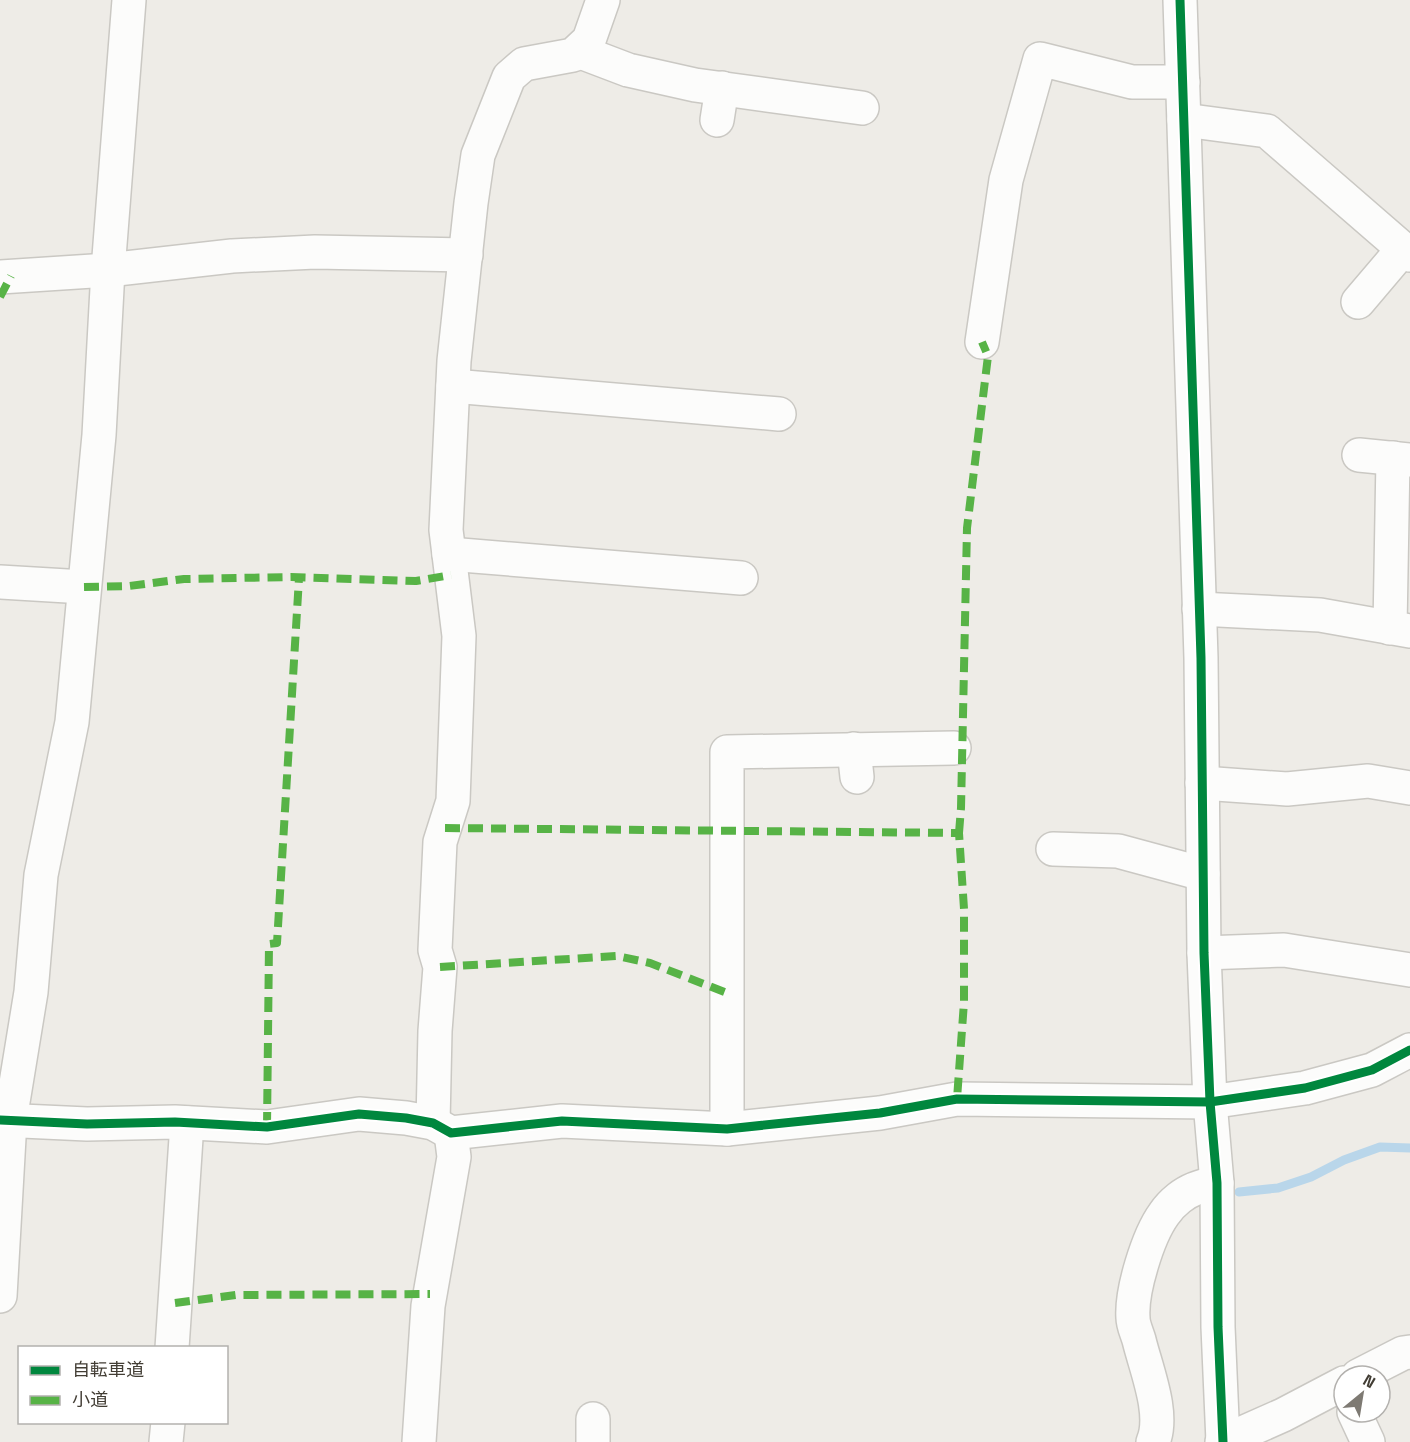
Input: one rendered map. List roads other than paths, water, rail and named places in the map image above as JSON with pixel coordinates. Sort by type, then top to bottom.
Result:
[{"type":"street","points":[[0,1296],[5,1120],[32,992],[41,875],[72,722],[99,435],[108,270],[129,0]]},
{"type":"street","points":[[419,1442],[428,1306],[454,1157],[442,1128],[435,1032],[440,968],[435,950],[440,842],[453,801],[459,636],[446,530],[454,361],[478,155],[509,77],[524,64],[573,55],[578,51],[589,40],[603,0]]},
{"type":"street","points":[[1180,0],[1199,609],[1204,953],[1210,1102],[1217,1183],[1222,1442],[1332,1395]]},
{"type":"street","points":[[578,51],[628,70],[695,85],[719,104],[862,108]]},
{"type":"street","points":[[982,342],[1006,180],[1040,59],[1132,82],[1183,82]]},
{"type":"street","points":[[1184,120],[1267,131],[1407,252],[1358,302]]},
{"type":"street","points":[[0,277],[108,270],[232,256],[315,252],[466,255]]},
{"type":"street","points":[[453,386],[779,414]]},
{"type":"street","points":[[1199,609],[1320,615],[1400,629],[1401,459],[1359,455]]},
{"type":"street","points":[[449,554],[604,580],[741,578]]},
{"type":"street","points":[[0,582],[84,587]]},
{"type":"street","points":[[727,1129],[727,752],[855,763],[954,748]]},
{"type":"street","points":[[1202,783],[1287,789],[1371,770],[1410,788]]},
{"type":"street","points":[[1053,849],[1118,851],[1203,873]]},
{"type":"street","points":[[1204,953],[1284,950],[1410,970]]},
{"type":"street","points":[[5,1120],[87,1124],[187,1123],[267,1127],[359,1114],[406,1118],[442,1128],[562,1121],[727,1129],[880,1113],[957,1099],[1210,1102],[1305,1088],[1372,1070],[1410,1050]]},
{"type":"street","points":[[172,1346],[187,1123]]},
{"type":"street","points":[[1153,1442],[1158,1418],[1133,1319],[1135,1294],[1141,1269],[1149,1244],[1164,1214],[1181,1196],[1203,1185],[1217,1183]]},
{"type":"street","points":[[1386,1364],[1403,1353],[1410,1352]]},
{"type":"street","points":[[166,1442],[168,1424]]},
{"type":"street","points":[[1361,1424],[1368,1442]]},
{"type":"waterway","points":[[1239,1192],[1278,1188],[1311,1177],[1344,1160],[1380,1147],[1410,1148]]}]
